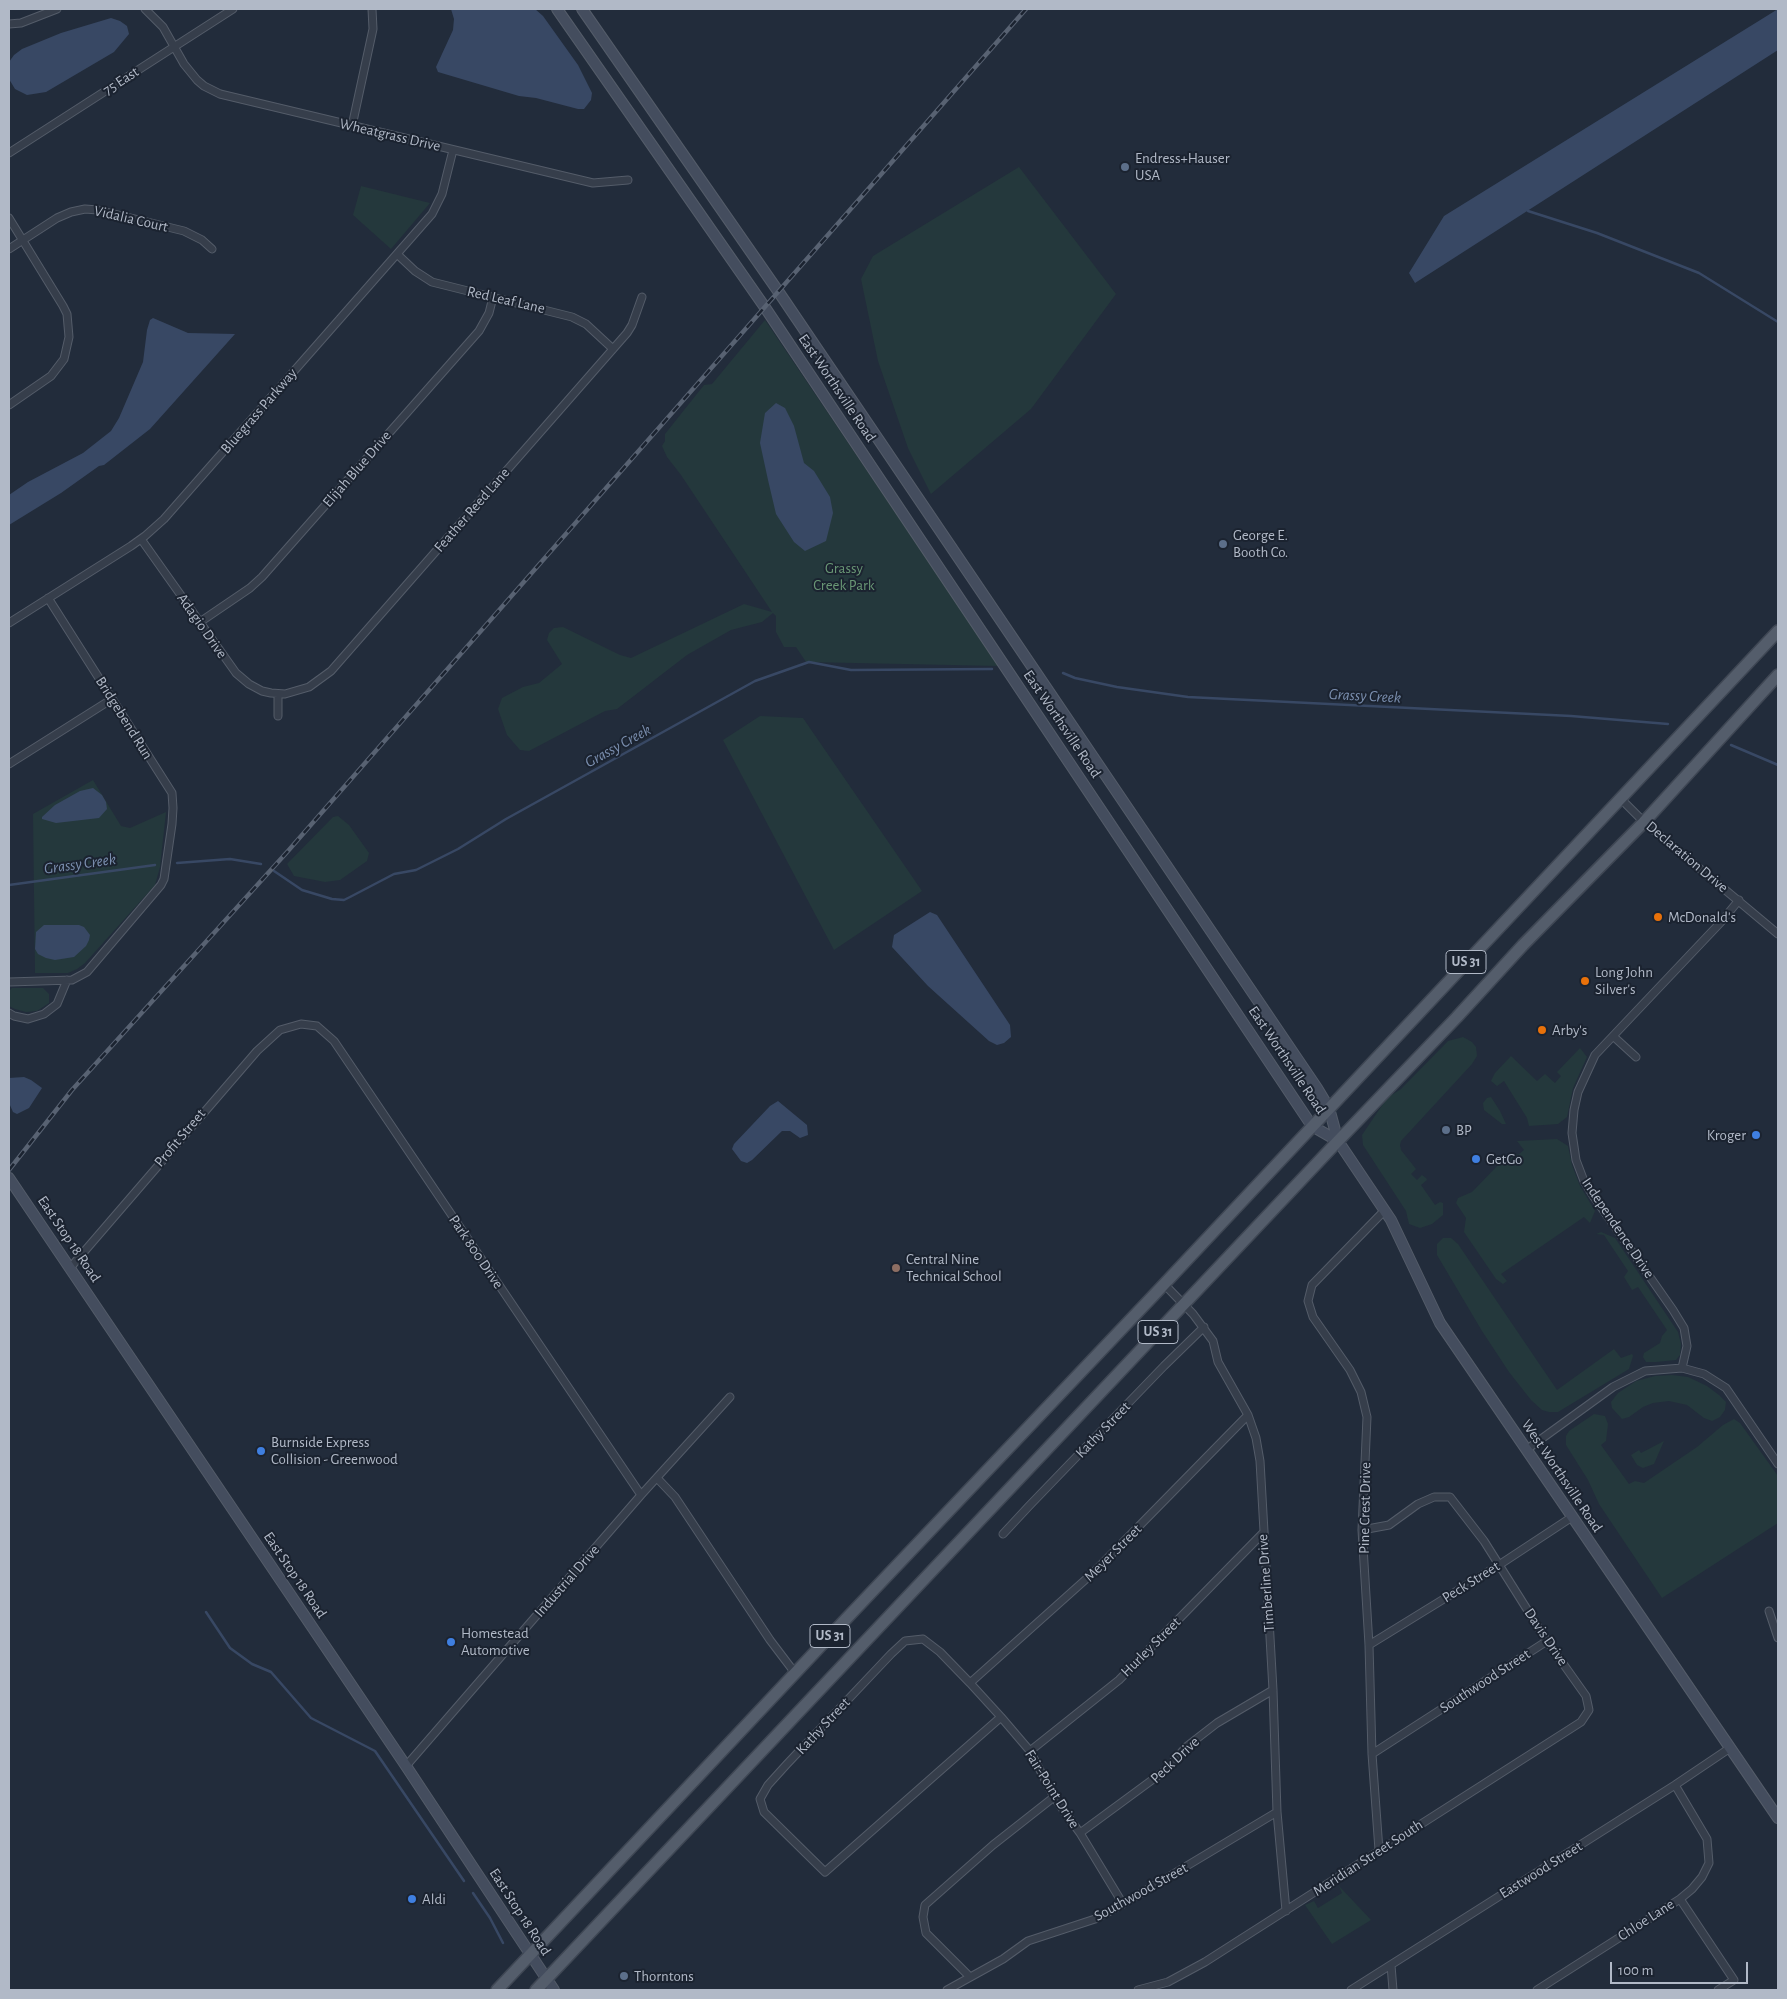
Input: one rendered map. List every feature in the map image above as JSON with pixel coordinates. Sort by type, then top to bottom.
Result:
[{"type":"main road","name":"East Worthsville Road","points":[[557,9],[764,306],[1312,1126],[1338,1141]]},
{"type":"main road","name":"East Worthsville Road","points":[[582,9],[778,290],[1329,1108],[1338,1141]]},
{"type":"main road","name":"US 31","points":[[497,1990],[1778,631]]},
{"type":"main road","name":"US 31","points":[[536,1990],[1338,1141],[1458,1017],[1523,945],[1644,822],[1778,675]]},
{"type":"main road","name":"West Worthsville Road","points":[[1338,1141],[1385,1210],[1403,1243],[1440,1323],[1778,1818]]},
{"type":"main road","name":"East Stop 18 Road","points":[[9,1178],[406,1766],[554,1990]]},
{"type":"street","points":[[9,24],[21,23],[57,9]]},
{"type":"street","name":"Wheatgrass Drive","points":[[145,9],[163,27],[190,73],[212,90],[230,97],[593,183],[628,180]]},
{"type":"street","name":"75 East","points":[[9,153],[233,9]]},
{"type":"street","points":[[352,126],[373,29],[372,9]]},
{"type":"street","name":"Bluegrass Parkway","points":[[9,623],[141,539],[164,520],[438,205],[444,188],[452,150]]},
{"type":"street","name":"Vidalia Court","points":[[9,249],[65,214],[91,209],[184,231],[202,240],[212,250]]},
{"type":"street","points":[[9,218],[63,306],[67,314],[69,337],[64,359],[51,376],[9,405]]},
{"type":"street","name":"Red Leaf Lane","points":[[397,254],[415,271],[432,282],[572,317],[586,324],[613,349]]},
{"type":"street","name":"Elijah Blue Drive","points":[[200,622],[262,578],[479,330],[486,319],[493,297]]},
{"type":"street","name":"Feather Reed Lane","points":[[278,694],[310,687],[332,671],[613,349],[632,325],[642,297]]},
{"type":"street","name":"Adagio Drive","points":[[141,539],[236,673],[248,684],[262,691],[278,694]]},
{"type":"street","name":"Bridgebend Run","points":[[48,598],[172,793],[174,808],[164,879],[157,892],[82,976],[67,980]]},
{"type":"street","points":[[278,694],[278,716]]},
{"type":"street","points":[[9,764],[112,698]]},
{"type":"street","name":"Declaration Drive","points":[[1620,798],[1644,822],[1778,934]]},
{"type":"street","name":"Independence Drive","points":[[1682,1368],[1687,1346],[1684,1328],[1584,1181],[1576,1160],[1572,1133],[1578,1092],[1595,1055],[1721,922],[1739,900]]},
{"type":"street","points":[[9,982],[67,980],[57,1004],[44,1014],[28,1019],[9,1013]]},
{"type":"street","name":"Profit Street","points":[[70,1268],[256,1051],[280,1030],[301,1024]]},
{"type":"street","name":"Park 800 Drive","points":[[301,1024],[318,1026],[334,1041],[641,1495]]},
{"type":"street","points":[[1614,1036],[1636,1057]]},
{"type":"street","name":"Pine Crest Drive","points":[[1379,1850],[1372,1754],[1369,1645],[1362,1530],[1367,1417],[1361,1392],[1350,1370],[1313,1317],[1308,1301],[1312,1286],[1385,1210]]},
{"type":"street","name":"Timberline Drive","points":[[1164,1284],[1204,1327],[1213,1341],[1218,1362],[1248,1415],[1256,1438],[1260,1461],[1273,1690],[1277,1812],[1286,1911]]},
{"type":"street","name":"Kathy Street","points":[[1003,1534],[1164,1366],[1204,1327]]},
{"type":"street","points":[[1526,1450],[1613,1387],[1646,1372],[1682,1368],[1704,1374],[1726,1388],[1778,1464]]},
{"type":"street","name":"Industrial Drive","points":[[406,1766],[641,1495],[730,1397]]},
{"type":"street","name":"Meyer Street","points":[[970,1682],[1094,1572],[1248,1415]]},
{"type":"street","points":[[656,1478],[675,1497],[770,1640],[795,1673]]},
{"type":"street","points":[[1362,1530],[1389,1525],[1418,1504],[1434,1497],[1450,1498],[1499,1565]]},
{"type":"street","name":"Peck Street","points":[[1369,1645],[1499,1565],[1572,1517]]},
{"type":"street","name":"Hurley Street","points":[[1030,1751],[1119,1680],[1263,1532]]},
{"type":"street","name":"Davis Drive","points":[[1499,1565],[1547,1641],[1586,1696],[1589,1710]]},
{"type":"street","points":[[1769,1611],[1778,1638]]},
{"type":"street","name":"Kathy Street","points":[[970,1682],[940,1652],[922,1639],[905,1641],[768,1785],[760,1799],[764,1812],[825,1872],[1001,1718]]},
{"type":"street","name":"Southwood Street","points":[[1372,1754],[1547,1641]]},
{"type":"street","name":"Fair-Point Drive","points":[[970,1682],[1030,1751],[1054,1797],[1080,1833],[1123,1904]]},
{"type":"street","name":"Peck Drive","points":[[1080,1833],[1167,1769],[1186,1747],[1217,1723],[1273,1690]]},
{"type":"street","name":"Meridian Street South","points":[[1138,1990],[1175,1978],[1205,1962],[1581,1722],[1589,1710]]},
{"type":"street","name":"Eastwood Street","points":[[1351,1990],[1675,1785],[1730,1748]]},
{"type":"street","name":"Chloe Lane","points":[[1537,1990],[1680,1899],[1702,1877],[1709,1863],[1707,1839],[1675,1785]]},
{"type":"street","points":[[970,1977],[926,1933],[923,1917],[925,1905],[1000,1840],[1054,1797]]},
{"type":"street","name":"Southwood Street","points":[[947,1990],[1003,1958],[1028,1941],[1095,1919],[1123,1904],[1277,1812]]},
{"type":"street","points":[[1680,1899],[1734,1980],[1718,1990]]},
{"type":"street","points":[[1391,1965],[1393,1990]]},
{"type":"green space","points":[[1019,167],[1116,294],[1031,409],[931,494],[908,448],[878,361],[861,279],[873,256]]},
{"type":"green space","points":[[361,186],[430,203],[391,249],[353,215]]},
{"type":"green space","name":"Grassy Creek Park","points":[[765,320],[999,666],[806,662],[796,647],[784,647],[776,632],[776,616],[773,613],[762,622],[731,630],[687,655],[617,709],[605,711],[529,751],[520,750],[507,735],[498,709],[502,698],[523,687],[539,683],[562,664],[547,640],[549,633],[554,628],[563,627],[620,655],[631,658],[744,604],[772,612],[667,457],[662,446],[665,441],[665,434],[704,385],[712,384]]},
{"type":"green space","points":[[760,716],[803,718],[922,891],[834,950],[723,740]]},
{"type":"green space","points":[[93,780],[121,826],[130,828],[166,812],[160,867],[155,885],[85,963],[77,969],[68,973],[35,973],[33,814]]},
{"type":"green space","points":[[338,816],[349,825],[369,853],[367,861],[340,880],[325,882],[294,876],[287,864],[333,817]]},
{"type":"green space","points":[[12,988],[43,988],[49,994],[49,1003],[37,1011],[26,1012],[15,1009],[9,1006],[9,991]]},
{"type":"green space","points":[[1463,1037],[1472,1042],[1476,1047],[1477,1056],[1472,1064],[1401,1141],[1400,1145],[1401,1150],[1416,1169],[1411,1174],[1417,1180],[1422,1175],[1426,1178],[1427,1180],[1421,1185],[1435,1205],[1440,1202],[1443,1203],[1443,1215],[1432,1224],[1420,1228],[1409,1224],[1406,1211],[1363,1145],[1362,1135],[1387,1098],[1401,1089],[1448,1041]]},
{"type":"green space","points":[[1580,1048],[1587,1057],[1573,1088],[1567,1117],[1558,1124],[1529,1126],[1527,1118],[1504,1081],[1497,1086],[1491,1081],[1495,1073],[1511,1056],[1537,1081],[1545,1074],[1555,1083],[1561,1076],[1557,1072]]},
{"type":"green space","points":[[1491,1097],[1506,1124],[1502,1124],[1484,1110],[1483,1103],[1487,1098]]},
{"type":"green space","points":[[1557,1139],[1568,1146],[1572,1165],[1580,1186],[1595,1211],[1590,1223],[1584,1217],[1501,1274],[1507,1281],[1503,1284],[1496,1279],[1464,1232],[1466,1218],[1456,1203],[1458,1198],[1472,1192],[1505,1156],[1508,1158],[1515,1153],[1518,1155],[1524,1150],[1517,1141]]},
{"type":"green space","points":[[1601,1232],[1615,1238],[1678,1332],[1681,1344],[1680,1355],[1676,1360],[1646,1362],[1643,1357],[1644,1353],[1660,1343],[1662,1336],[1667,1330],[1638,1287],[1632,1290],[1624,1277],[1628,1271],[1604,1235],[1596,1234]]},
{"type":"green space","points":[[1443,1238],[1451,1238],[1458,1244],[1557,1390],[1614,1349],[1621,1358],[1632,1354],[1629,1369],[1558,1412],[1542,1410],[1531,1400],[1509,1372],[1482,1331],[1437,1255],[1437,1244]]},
{"type":"green space","points":[[1672,1375],[1688,1377],[1707,1386],[1719,1395],[1726,1402],[1725,1410],[1720,1417],[1712,1421],[1704,1418],[1687,1405],[1669,1401],[1653,1403],[1622,1419],[1612,1408],[1611,1402],[1618,1393],[1636,1381],[1655,1376]]},
{"type":"green space","points":[[1594,1414],[1605,1416],[1608,1424],[1606,1441],[1601,1445],[1629,1484],[1635,1481],[1644,1483],[1734,1419],[1740,1423],[1778,1476],[1778,1523],[1662,1598],[1599,1504],[1588,1480],[1566,1445],[1566,1436],[1569,1431]]},
{"type":"green space","points":[[1664,1441],[1654,1464],[1643,1468],[1637,1465],[1631,1455],[1639,1450],[1641,1453]]},
{"type":"green space","points":[[1339,1886],[1371,1920],[1332,1944],[1305,1905],[1314,1901],[1318,1908],[1342,1893]]},
{"type":"water","points":[[451,9],[535,9],[543,16],[578,65],[592,93],[591,100],[584,109],[578,109],[536,98],[519,96],[438,72],[436,67],[453,30],[454,19]]},
{"type":"water","points":[[1778,9],[1778,50],[1415,283],[1409,273],[1444,216]]},
{"type":"water","points":[[111,18],[127,26],[129,34],[114,52],[46,92],[27,95],[15,89],[9,79],[9,62],[22,49],[61,33]]},
{"type":"water","points":[[153,318],[188,333],[235,334],[150,429],[104,465],[99,466],[61,493],[9,525],[9,495],[28,482],[83,453],[111,431],[119,418],[143,362],[147,330],[150,320]]},
{"type":"water","points":[[776,403],[785,408],[794,426],[804,463],[814,471],[830,497],[833,513],[826,541],[805,551],[794,542],[776,514],[760,443],[765,413]]},
{"type":"water","points":[[93,788],[102,795],[106,802],[107,809],[99,818],[56,823],[42,819],[55,805],[80,791]]},
{"type":"water","points":[[930,912],[937,915],[1010,1025],[1011,1037],[1004,1043],[997,1045],[989,1041],[928,986],[892,947],[894,935]]},
{"type":"water","points":[[44,925],[79,925],[84,927],[90,935],[89,940],[86,946],[74,957],[55,960],[46,958],[38,954],[35,949],[36,932]]},
{"type":"water","points":[[24,1077],[42,1088],[29,1108],[17,1114],[13,1112],[9,1103],[9,1078]]},
{"type":"water","points":[[778,1101],[807,1125],[808,1135],[800,1138],[790,1131],[782,1131],[752,1160],[747,1163],[741,1161],[732,1149],[734,1144],[770,1106]]},
{"type":"waterway","points":[[1528,211],[1597,233],[1699,273],[1778,322]]},
{"type":"waterway","name":"Grassy Creek","points":[[274,871],[302,890],[332,899],[344,900],[394,874],[416,870],[458,849],[506,819],[755,681],[809,662],[851,670],[992,669]]},
{"type":"waterway","name":"Grassy Creek","points":[[1063,673],[1075,678],[1117,687],[1188,697],[1571,716],[1668,724]]},
{"type":"waterway","name":"Grassy Creek","points":[[1731,745],[1778,765]]},
{"type":"waterway","name":"Grassy Creek","points":[[177,863],[230,859],[261,864]]},
{"type":"waterway","name":"Grassy Creek","points":[[9,885],[155,865]]},
{"type":"waterway","points":[[206,1612],[230,1648],[252,1664],[271,1672],[311,1718],[375,1751],[464,1881]]},
{"type":"waterway","points":[[473,1893],[490,1918],[503,1943]]},
{"type":"railway","points":[[9,1170],[72,1090],[288,851],[1026,9]]},
{"type":"place","name":"Endress+Hauser USA","points":[[1125,167]]},
{"type":"place","name":"George E. Booth Co.","points":[[1223,544]]},
{"type":"place","name":"McDonald's","points":[[1658,917]]},
{"type":"place","name":"Long John Silver's","points":[[1585,981]]},
{"type":"place","name":"Arby's","points":[[1542,1030]]},
{"type":"place","name":"BP","points":[[1446,1130]]},
{"type":"place","name":"Kroger","points":[[1756,1135]]},
{"type":"place","name":"GetGo","points":[[1476,1159]]},
{"type":"place","name":"Central Nine Technical School","points":[[896,1268]]},
{"type":"place","name":"Burnside Express Collision - Greenwood","points":[[261,1451]]},
{"type":"place","name":"Homestead Automotive","points":[[451,1642]]},
{"type":"place","name":"Aldi","points":[[412,1899]]},
{"type":"place","name":"Thorntons","points":[[624,1976]]}]
